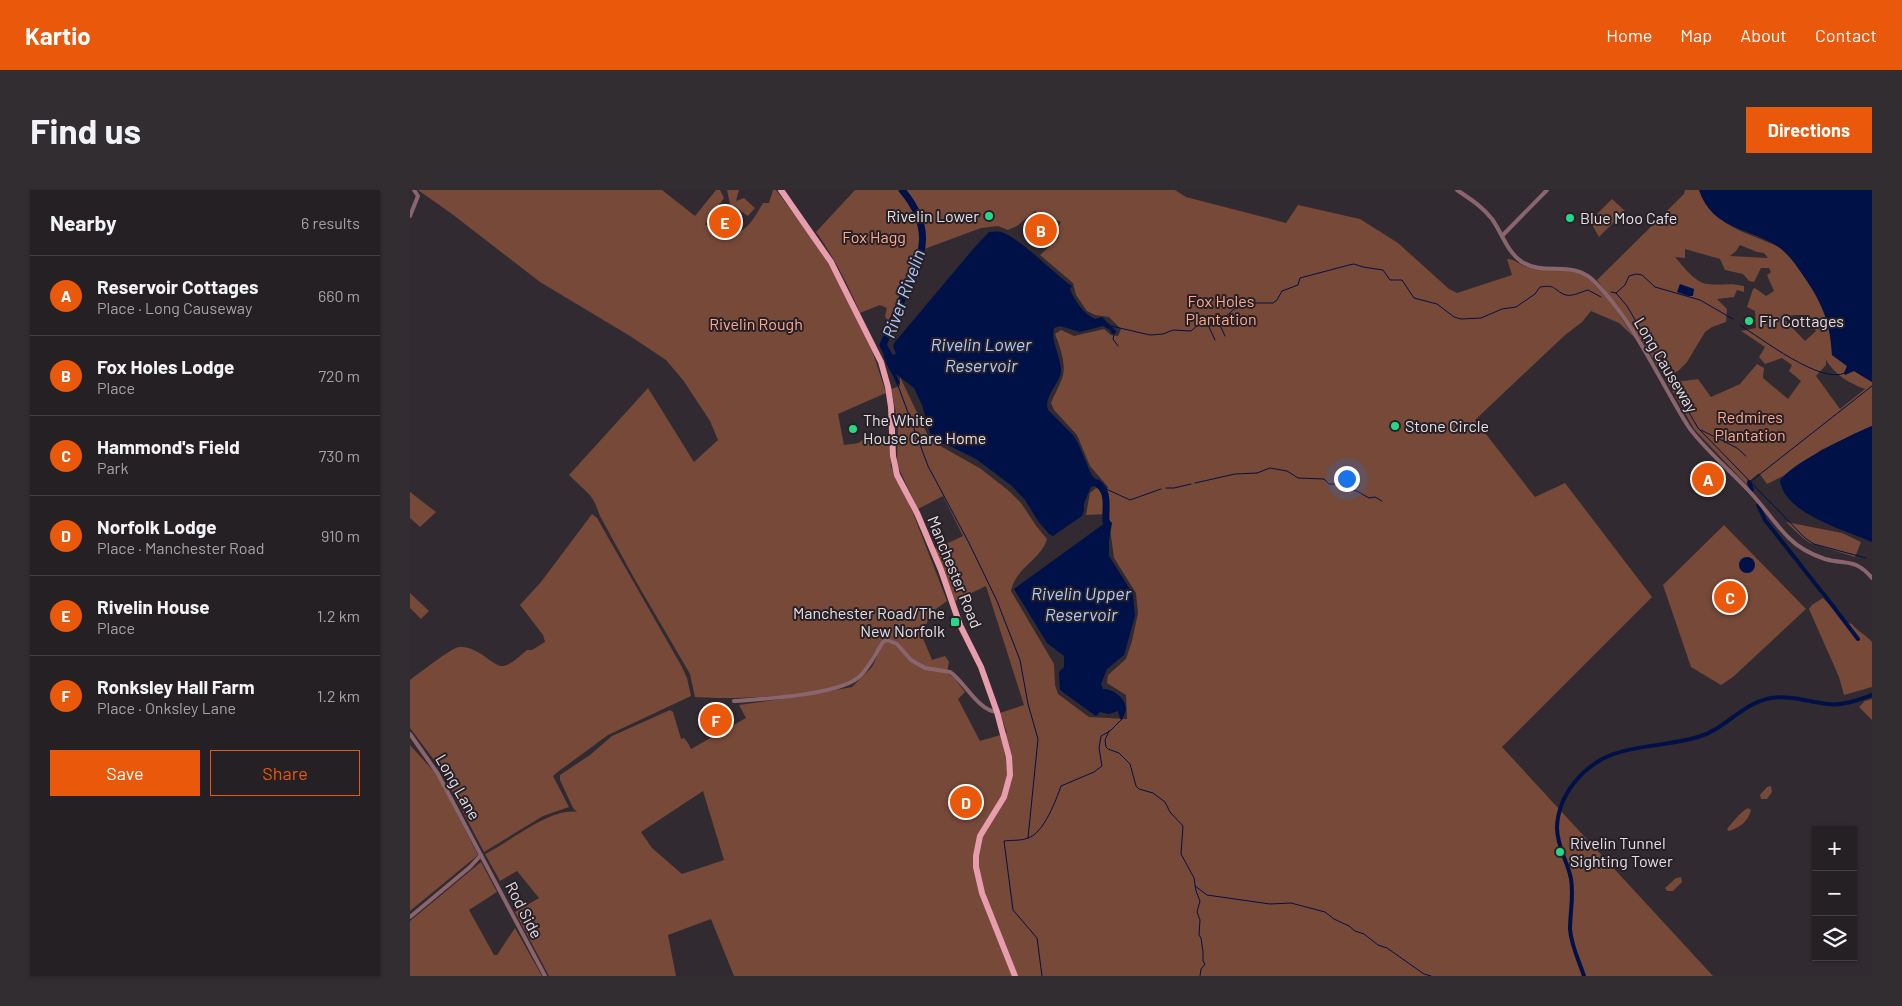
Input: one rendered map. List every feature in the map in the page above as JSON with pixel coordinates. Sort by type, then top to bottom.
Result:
[{"type":"main road","name":"Manchester Road","points":[[781,190],[832,262],[880,362],[888,387],[893,431],[893,456],[897,475],[918,514],[944,577],[956,616],[981,667],[997,712],[1009,757],[1010,775],[1004,797],[980,836],[976,867],[982,893],[1015,976]]},
{"type":"street","name":"Long Causeway","points":[[1457,190],[1483,209],[1514,254],[1524,263],[1536,266],[1574,269],[1583,272],[1593,280],[1636,335],[1692,430],[1762,505],[1789,538],[1822,558],[1855,563],[1872,578]]},
{"type":"street","points":[[1502,236],[1547,190]]},
{"type":"street","points":[[410,216],[417,200],[415,191]]},
{"type":"street","points":[[734,701],[822,692],[844,686],[859,677],[883,642],[887,640],[897,644],[910,660],[925,668],[947,671],[954,674],[968,693],[989,709],[997,712]]},
{"type":"street","name":"Long Lane","points":[[410,734],[438,774],[481,855]]},
{"type":"street","points":[[410,917],[470,867],[481,855]]},
{"type":"street","name":"Rod Side","points":[[481,855],[545,976]]},
{"type":"green space","points":[[418,190],[662,190],[695,216],[716,190],[720,190],[724,198],[705,224],[722,237],[739,232],[748,226],[763,203],[769,203],[773,190],[776,190],[811,237],[836,276],[873,353],[886,393],[838,414],[844,445],[859,443],[862,440],[890,443],[891,466],[913,513],[947,601],[929,614],[927,623],[920,631],[932,660],[945,656],[949,662],[947,673],[954,678],[965,692],[958,699],[980,741],[1007,733],[1000,713],[1024,705],[986,586],[955,601],[935,549],[963,536],[943,496],[918,509],[897,465],[898,423],[891,389],[900,386],[900,377],[930,440],[981,469],[1009,491],[1021,503],[1047,539],[1039,553],[1017,576],[1011,591],[1054,664],[1055,685],[1058,694],[1089,717],[1127,719],[1126,695],[1107,683],[1108,675],[1126,659],[1132,641],[1138,613],[1136,593],[1114,558],[1108,514],[1086,515],[1090,493],[1096,488],[1107,491],[1108,487],[1090,466],[1077,435],[1054,410],[1051,403],[1064,370],[1055,334],[1061,330],[1074,336],[1104,329],[1111,335],[1118,336],[1121,329],[1109,317],[1095,315],[1087,311],[1076,295],[1073,283],[1040,255],[1059,238],[1056,230],[1061,222],[1035,211],[1017,226],[1008,230],[998,226],[981,228],[919,251],[888,322],[885,316],[887,308],[880,305],[860,313],[840,271],[816,232],[855,190],[1175,190],[1186,197],[1286,223],[1298,205],[1360,219],[1398,243],[1449,289],[1457,293],[1512,275],[1507,259],[1536,269],[1566,270],[1586,276],[1602,291],[1635,338],[1619,323],[1591,311],[1582,322],[1564,336],[1475,420],[1535,497],[1565,483],[1652,597],[1502,747],[1713,976],[734,976],[711,919],[668,935],[676,976],[549,976],[515,912],[539,898],[517,871],[500,881],[485,854],[543,820],[567,812],[577,812],[573,808],[560,780],[560,775],[590,755],[612,736],[670,710],[673,712],[681,739],[684,738],[691,749],[746,718],[739,705],[852,687],[872,667],[877,656],[875,651],[864,670],[855,679],[823,690],[777,696],[695,697],[690,674],[634,578],[600,516],[595,503],[590,495],[569,475],[648,388],[694,462],[718,440],[710,421],[683,380],[666,360],[540,282]],"holes":[[[703,791],[724,860],[682,874],[652,848],[641,832]]]},
{"type":"green space","points":[[727,190],[739,190],[736,201],[744,198],[755,208],[748,216],[730,204]]},
{"type":"green space","name":"Redmires Plantation","points":[[1685,190],[1699,190],[1705,202],[1722,220],[1732,227],[1779,247],[1791,259],[1802,273],[1819,302],[1827,321],[1832,355],[1847,366],[1847,369],[1872,382],[1872,426],[1821,450],[1787,474],[1767,484],[1759,473],[1746,484],[1694,429],[1668,380],[1698,379],[1711,397],[1740,384],[1757,364],[1764,368],[1763,378],[1788,399],[1801,381],[1789,371],[1792,365],[1782,358],[1765,364],[1759,357],[1765,347],[1741,331],[1756,328],[1755,311],[1747,307],[1753,289],[1755,288],[1766,296],[1774,291],[1767,275],[1771,272],[1769,268],[1761,268],[1754,282],[1749,281],[1743,274],[1725,270],[1720,259],[1685,249],[1685,258],[1675,257],[1698,281],[1717,285],[1734,284],[1744,286],[1744,292],[1737,290],[1734,297],[1717,299],[1727,309],[1726,322],[1712,327],[1705,332],[1687,362],[1678,371],[1667,377],[1663,375],[1642,341],[1597,280],[1684,194]],"holes":[[[1740,245],[1764,253],[1768,258],[1730,256]],[[1794,315],[1806,315],[1816,331],[1805,341],[1783,318]],[[1826,360],[1843,378],[1865,389],[1840,409],[1816,376],[1826,365]]]},
{"type":"green space","points":[[1612,199],[1625,211],[1599,237],[1590,221]]},
{"type":"green space","points":[[410,492],[436,512],[420,527],[410,518]]},
{"type":"green space","points":[[592,514],[597,518],[682,667],[687,678],[691,696],[608,735],[559,771],[553,776],[569,807],[543,816],[484,852],[440,768],[410,728],[410,680],[459,647],[473,649],[495,664],[504,666],[527,650],[532,650],[545,642],[543,635],[520,605],[541,582]]},
{"type":"green space","points":[[1786,522],[1842,533],[1861,542],[1855,557],[1810,543]]},
{"type":"green space","points":[[1724,525],[1806,609],[1733,677],[1721,685],[1691,667],[1663,585]]},
{"type":"green space","points":[[410,593],[429,611],[421,619],[410,608]]},
{"type":"green space","points":[[1823,598],[1842,617],[1844,622],[1852,624],[1872,642],[1872,687],[1844,695],[1839,677],[1809,609]]},
{"type":"green space","points":[[1872,699],[1872,720],[1859,707],[1865,701]]},
{"type":"green space","points":[[410,745],[437,775],[478,855],[410,911]]},
{"type":"green space","points":[[1771,786],[1772,792],[1767,799],[1761,799],[1760,795],[1767,787]]},
{"type":"green space","points":[[1748,808],[1751,810],[1746,820],[1740,826],[1729,831],[1727,829]]},
{"type":"green space","points":[[481,862],[497,892],[469,910],[494,955],[497,955],[515,928],[542,976],[410,976],[410,921]]},
{"type":"green space","points":[[1681,877],[1682,882],[1673,891],[1667,891],[1665,888],[1676,878]]},
{"type":"water","points":[[1699,190],[1872,190],[1872,382],[1854,371],[1845,375],[1847,366],[1832,355],[1827,320],[1819,301],[1789,256],[1768,241],[1723,221],[1705,203]]},
{"type":"water","name":"Rivelin Lower Reservoir","points":[[989,232],[1001,232],[1027,248],[1072,286],[1070,289],[1074,298],[1087,314],[1095,319],[1102,317],[1116,331],[1116,333],[1112,334],[1110,330],[1103,326],[1080,332],[1060,326],[1054,328],[1053,338],[1061,370],[1048,399],[1048,410],[1073,435],[1092,476],[1104,486],[1103,489],[1095,486],[1091,487],[1084,503],[1082,516],[1053,536],[1038,521],[1025,500],[1012,486],[976,459],[946,444],[940,444],[931,437],[922,405],[914,388],[896,374],[900,383],[897,385],[884,356],[883,351],[886,348],[892,355],[896,354],[893,346],[895,342]]},
{"type":"water","points":[[1680,284],[1694,289],[1693,296],[1677,292]]},
{"type":"water","points":[[1872,426],[1872,542],[1832,526],[1804,512],[1784,493],[1780,481],[1786,474],[1808,458]]},
{"type":"water","name":"Rivelin Upper Reservoir","points":[[1109,520],[1112,523],[1109,556],[1133,594],[1135,616],[1124,655],[1107,669],[1101,684],[1103,689],[1114,692],[1121,697],[1126,708],[1122,720],[1118,711],[1109,714],[1100,712],[1096,716],[1060,690],[1059,672],[1064,667],[1064,656],[1047,643],[1014,589]]},
{"type":"water","points":[[1747,557],[1755,565],[1747,573],[1739,565]]},
{"type":"waterway","name":"River Rivelin","points":[[890,357],[883,345],[919,259],[923,240],[917,214],[902,190]]},
{"type":"waterway","points":[[1111,326],[1150,335],[1163,334],[1173,330],[1191,331],[1198,325],[1209,326],[1219,323],[1234,309],[1245,305],[1273,303],[1282,291],[1298,285],[1300,278],[1354,264],[1383,270],[1390,280],[1402,280],[1414,298],[1437,304],[1454,317],[1461,319],[1481,318],[1502,309],[1516,307],[1535,294],[1540,287],[1545,286],[1566,295],[1588,290],[1601,297]]},
{"type":"waterway","points":[[1611,292],[1616,293],[1625,285],[1629,276],[1642,275],[1655,287],[1700,300],[1733,319]]},
{"type":"waterway","points":[[1616,293],[1627,306],[1698,428],[1805,538],[1814,544],[1866,558]]},
{"type":"waterway","points":[[1219,323],[1225,336]]},
{"type":"waterway","points":[[1740,325],[1807,367],[1834,375],[1845,373]]},
{"type":"waterway","points":[[1209,327],[1215,340]]},
{"type":"waterway","points":[[1114,334],[1113,339],[1118,346]]},
{"type":"waterway","points":[[897,383],[928,466],[997,601],[1020,660],[1028,704],[1038,739],[1028,838]]},
{"type":"waterway","points":[[1750,482],[1872,386]]},
{"type":"waterway","points":[[1701,430],[1737,448],[1746,456]]},
{"type":"waterway","points":[[1195,483],[1235,474],[1257,473],[1270,468],[1287,471],[1298,478],[1324,479],[1329,484],[1339,484],[1342,489],[1357,491],[1369,498],[1375,497],[1382,501]]},
{"type":"waterway","points":[[1749,482],[1752,490]]},
{"type":"waterway","name":"River Rivelin","points":[[1097,483],[1105,495],[1106,521]]},
{"type":"waterway","points":[[1166,488],[1191,484]]},
{"type":"waterway","points":[[1104,488],[1130,500],[1161,489]]},
{"type":"waterway","points":[[1758,505],[1765,520],[1821,591]]},
{"type":"waterway","points":[[1823,593],[1858,639]]},
{"type":"waterway","points":[[1584,976],[1571,935],[1572,885],[1570,873],[1557,835],[1557,828],[1558,816],[1564,799],[1570,788],[1587,769],[1616,753],[1698,737],[1717,728],[1751,705],[1771,698],[1793,698],[1839,704],[1872,695]]},
{"type":"waterway","points":[[1042,976],[1037,938],[1013,910],[1004,841],[1022,840],[1034,835],[1049,815],[1061,786],[1094,772],[1102,766],[1099,748],[1101,736],[1110,731],[1122,719]]},
{"type":"waterway","points":[[1109,731],[1105,740],[1106,747],[1119,753],[1130,764],[1136,786],[1139,789],[1153,793],[1165,802],[1170,812],[1183,826],[1181,854],[1194,878],[1200,901],[1197,912],[1200,920],[1199,935],[1205,964],[1201,969],[1200,976]]},
{"type":"waterway","points":[[1195,886],[1207,895],[1270,904],[1291,903],[1325,912],[1355,931],[1364,934],[1378,945],[1387,948],[1424,974],[1431,976]]},
{"type":"place","name":"Rivelin Lower","points":[[989,216]]},
{"type":"place","name":"Blue Moo Cafe","points":[[1570,218]]},
{"type":"place","name":"Rivelin House","points":[[725,222]]},
{"type":"place","name":"Fox Holes Lodge","points":[[1041,230]]},
{"type":"place","name":"Fir Cottages","points":[[1749,321]]},
{"type":"place","name":"Stone Circle","points":[[1395,426]]},
{"type":"place","name":"The White House Care Home","points":[[853,429]]},
{"type":"place","name":"Reservoir Cottages","points":[[1708,479]]},
{"type":"place","name":"Hammond's Field","points":[[1730,597]]},
{"type":"place","name":"Manchester Road/The New Norfolk","points":[[955,622]]},
{"type":"place","name":"Ronksley Hall Farm","points":[[716,720]]},
{"type":"place","name":"Norfolk Lodge","points":[[966,802]]},
{"type":"place","name":"Rivelin Tunnel Sighting Tower","points":[[1560,852]]},
{"type":"park label","name":"Fox Hagg","points":[[874,237]]},
{"type":"park label","name":"Fox Holes Plantation","points":[[1221,310]]},
{"type":"park label","name":"Rivelin Rough","points":[[756,324]]}]
